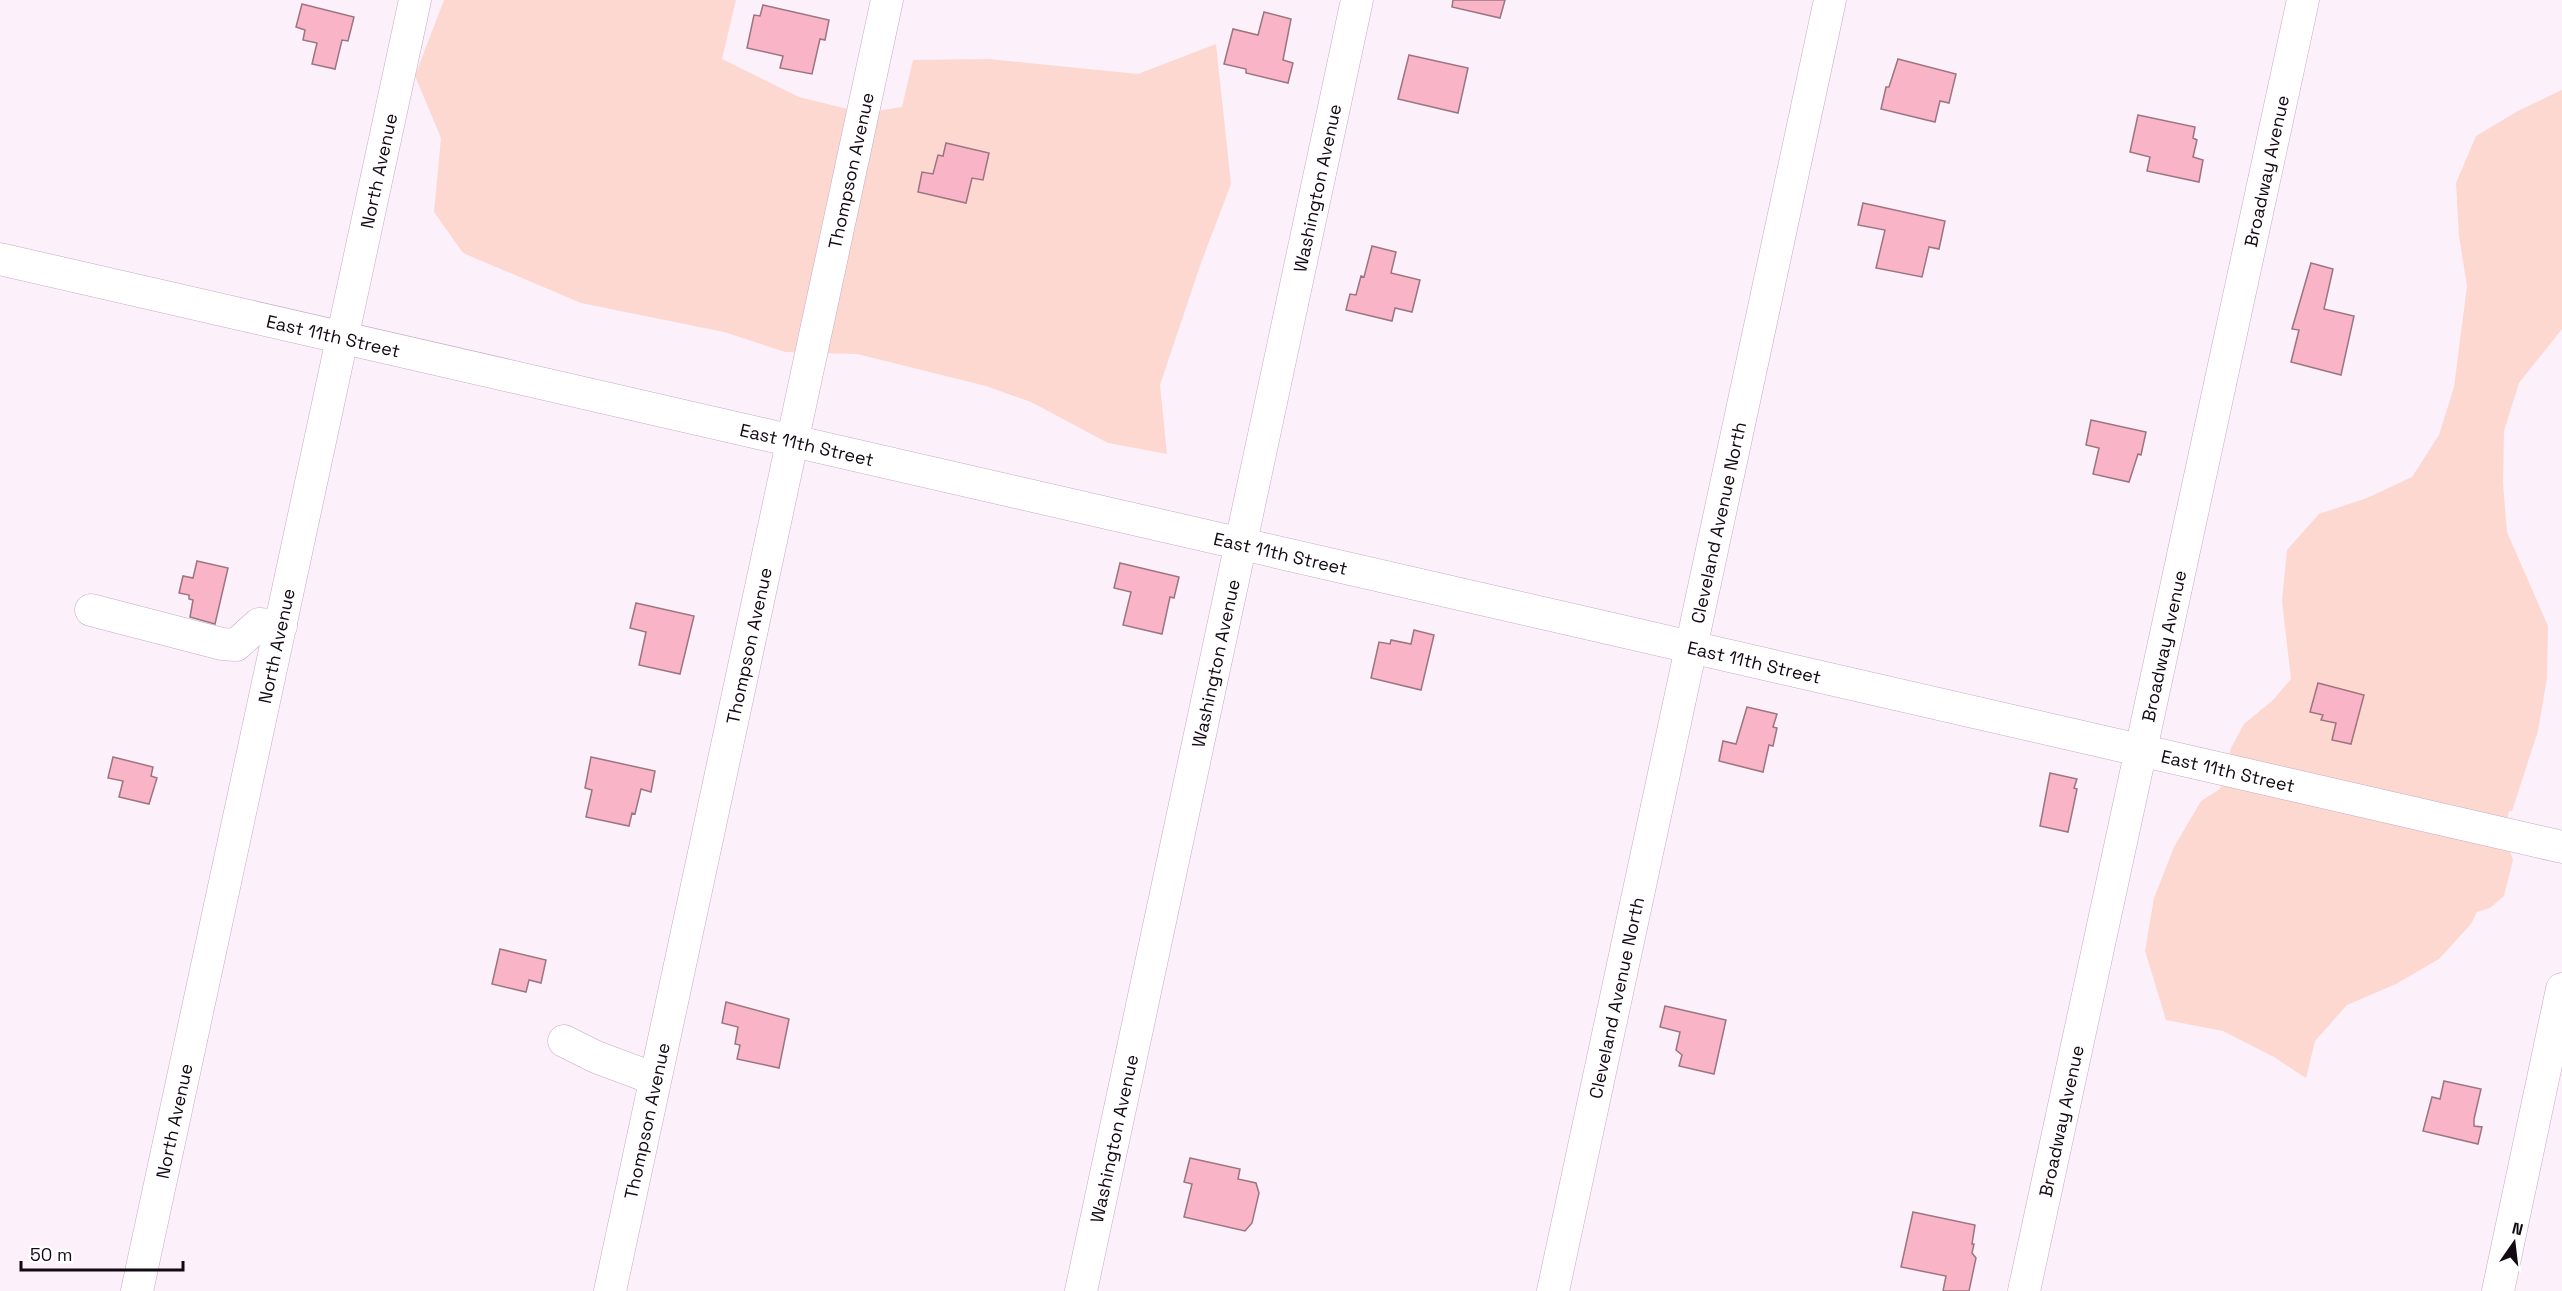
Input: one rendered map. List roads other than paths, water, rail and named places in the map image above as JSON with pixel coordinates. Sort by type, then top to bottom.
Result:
[{"type":"street","name":"North Avenue","points":[[137,1291],[341,335],[415,0]]},
{"type":"street","name":"Thompson Avenue","points":[[610,1291],[887,0]]},
{"type":"street","name":"Washington Avenue","points":[[1081,1291],[1358,0]]},
{"type":"street","name":"Cleveland Avenue North","points":[[1553,1291],[1830,0]]},
{"type":"street","name":"Broadway Avenue","points":[[2024,1291],[2303,0]]},
{"type":"street","name":"East 11th Street","points":[[0,259],[341,335],[2562,847]]},
{"type":"street","points":[[91,610],[222,644],[236,645],[259,624],[280,626]]},
{"type":"street","points":[[2498,1291],[2562,989]]},
{"type":"street","points":[[564,1041],[596,1057],[655,1079]]}]
